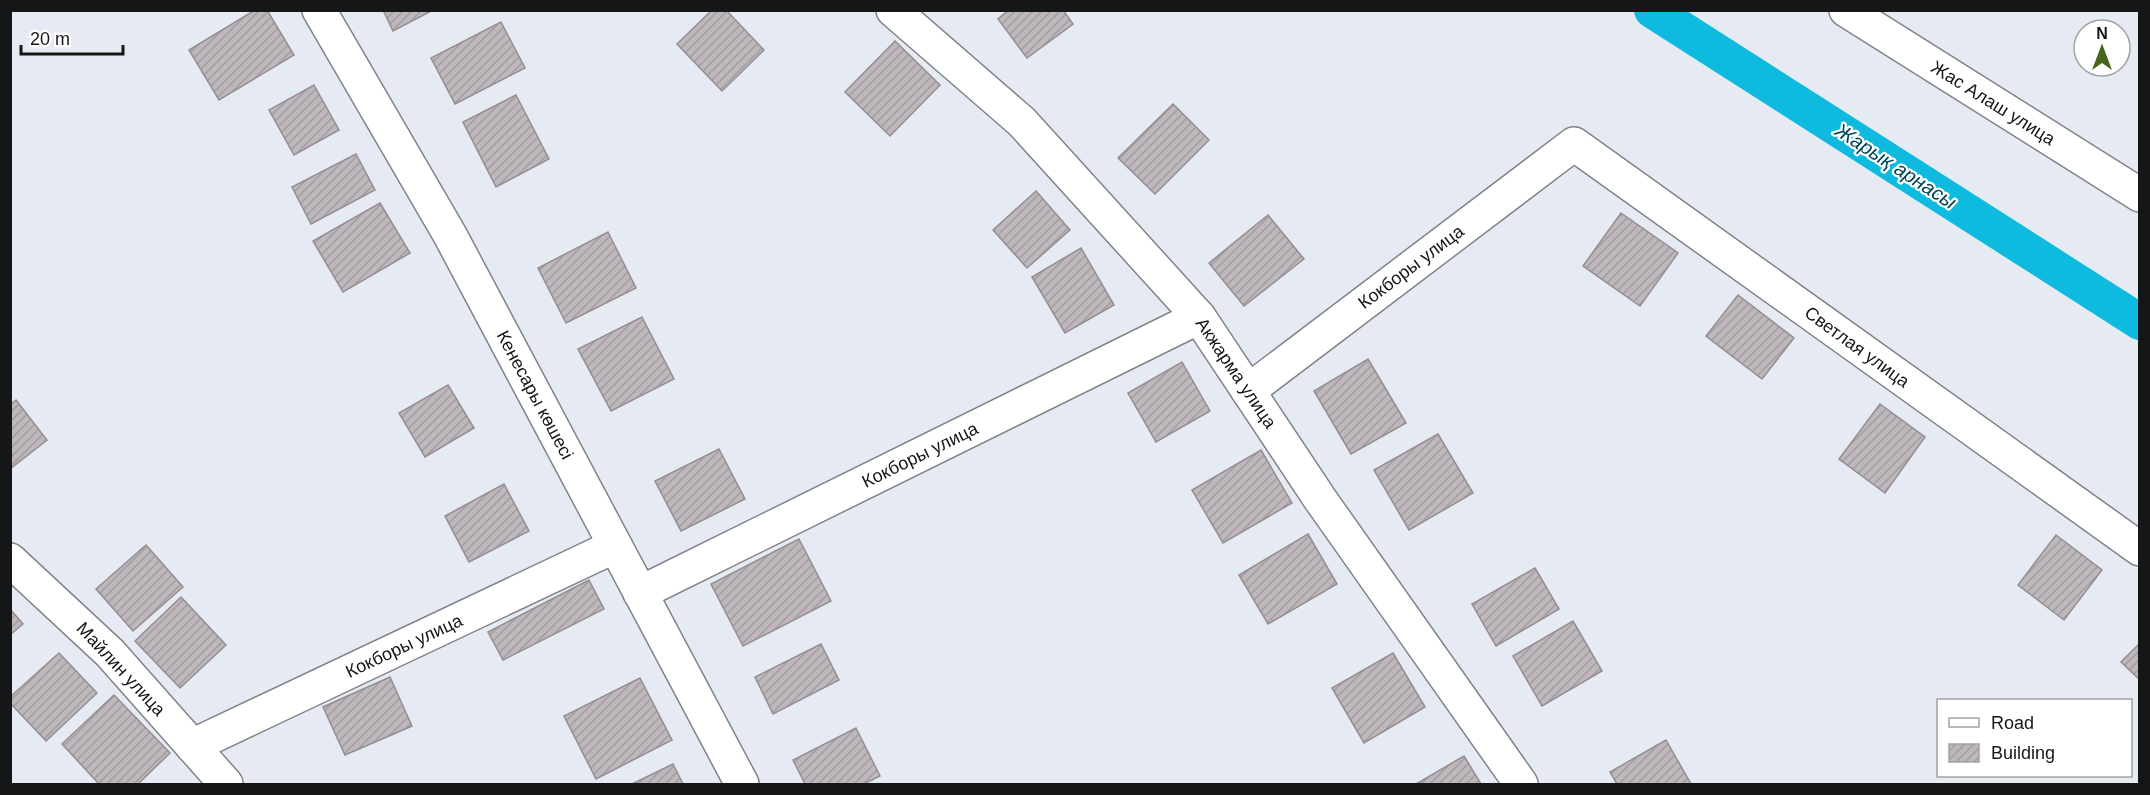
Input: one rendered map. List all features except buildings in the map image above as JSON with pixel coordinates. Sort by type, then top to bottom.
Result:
[{"type":"street","name":"Кенесары көшесі","points":[[319,10],[450,235],[742,784]]},
{"type":"street","name":"Акжарма улица","points":[[893,10],[1022,122],[1199,317],[1320,499],[1521,784]]},
{"type":"street","name":"Жас Алаш улица","points":[[1846,10],[2139,195]]},
{"type":"street","name":"Кокборы улица","points":[[1248,391],[1574,144]]},
{"type":"street","name":"Светлая улица","points":[[1574,144],[2139,549]]},
{"type":"street","name":"Кокборы улица","points":[[640,593],[1199,317]]},
{"type":"street","name":"Кокборы улица","points":[[192,746],[615,546]]},
{"type":"street","name":"Майлин улица","points":[[10,560],[110,653],[226,784]]},
{"type":"waterway","name":"Жарық арнасы","points":[[1652,10],[2140,322]]}]
